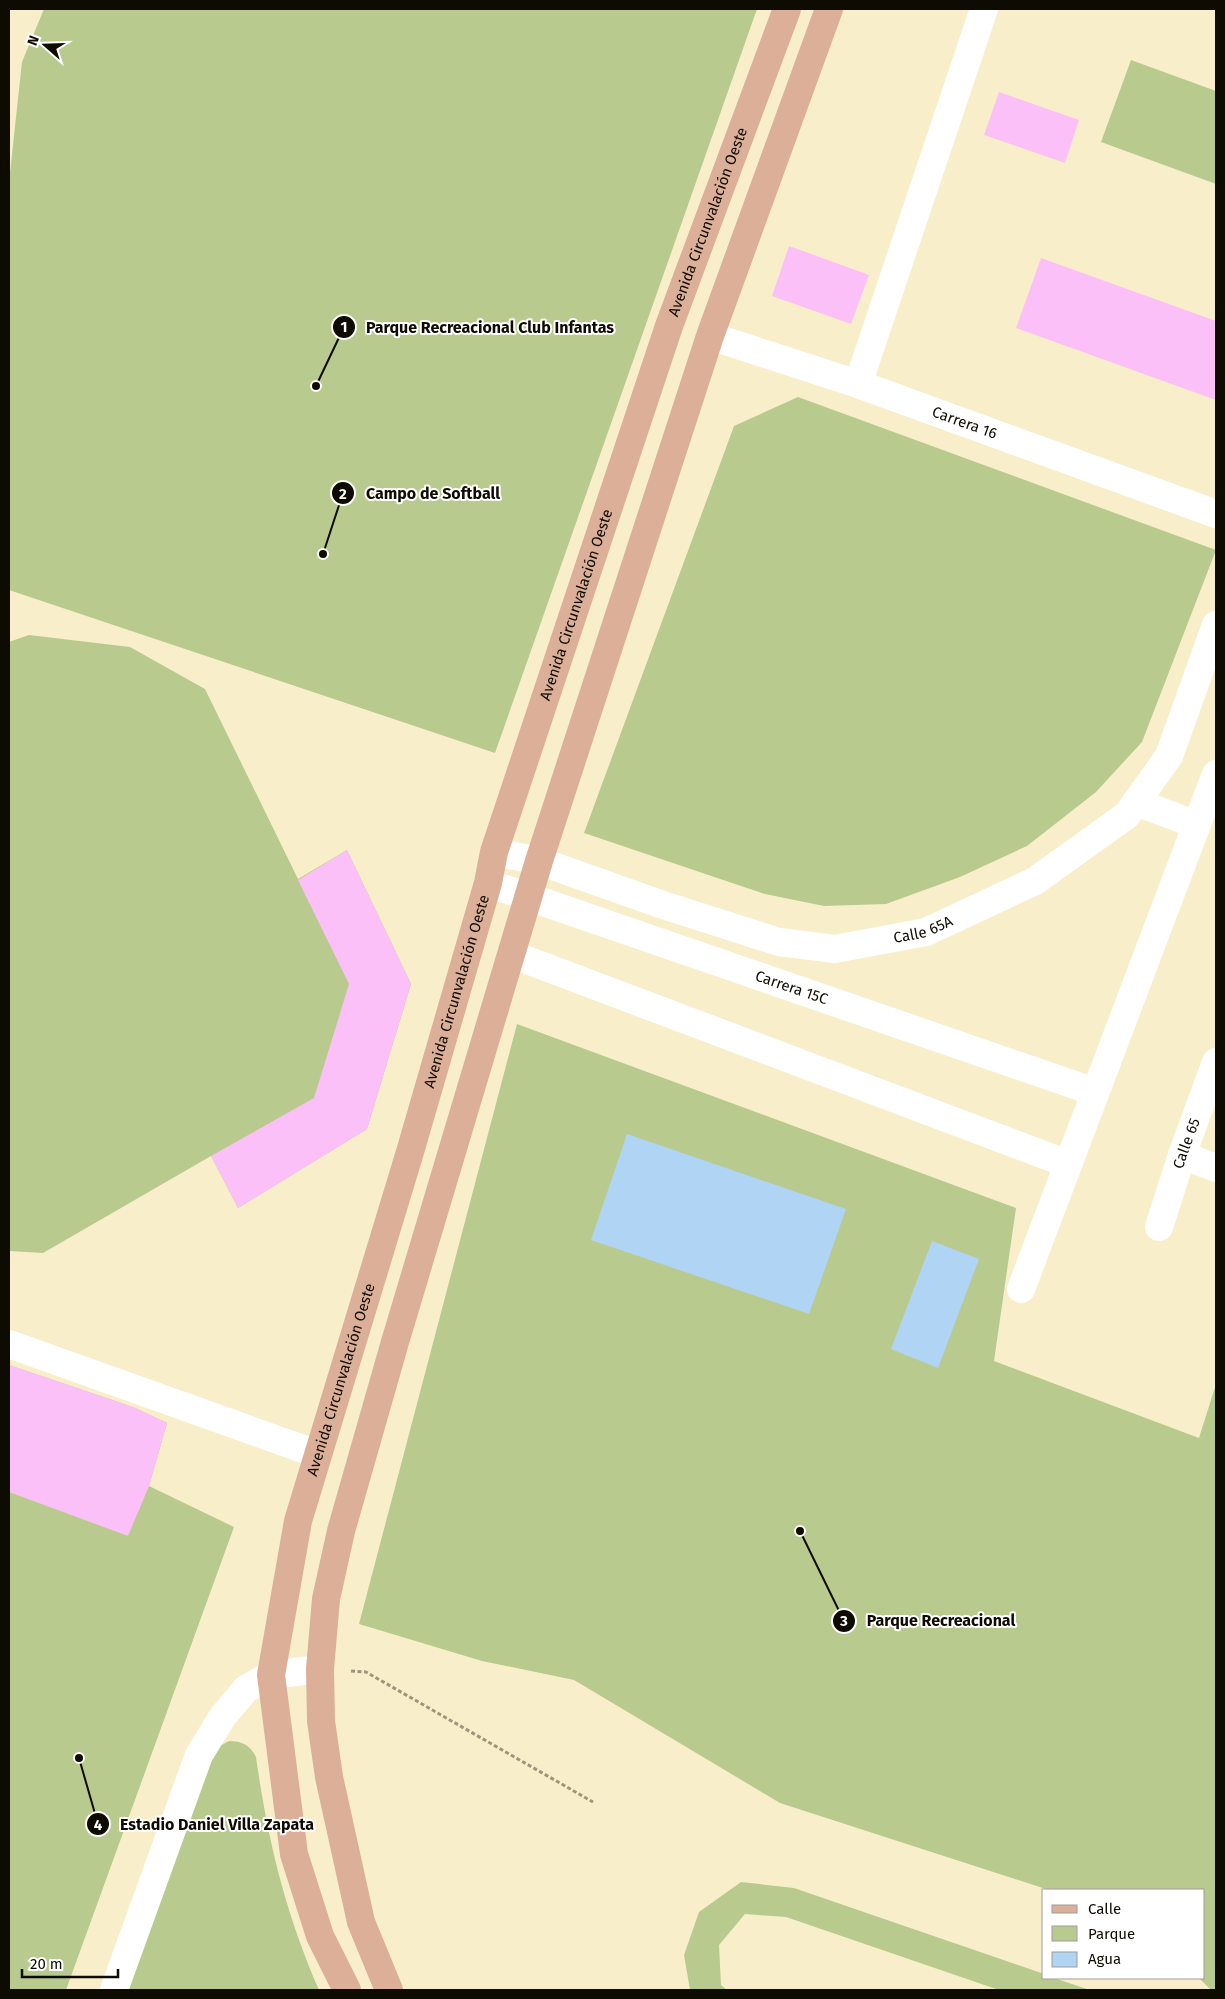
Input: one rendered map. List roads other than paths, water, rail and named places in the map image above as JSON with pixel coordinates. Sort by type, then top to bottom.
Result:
[{"type":"main road","name":"Avenida Circunvalación Oeste","points":[[347,1990],[320,1936],[294,1854],[271,1675],[298,1521],[410,1152],[488,883],[494,852],[669,326],[787,9]]},
{"type":"main road","points":[[389,1990],[361,1922],[329,1777],[322,1721],[320,1669],[326,1599],[341,1530],[539,861],[710,336],[829,9]]},
{"type":"street","points":[[858,384],[984,9]]},
{"type":"street","name":"Carrera 16","points":[[710,336],[858,384],[1216,514]]},
{"type":"street","name":"Calle 65A","points":[[494,852],[539,861],[663,905],[779,942],[835,949],[926,932],[1035,881],[1127,815],[1169,756],[1216,625]]},
{"type":"street","points":[[1020,1289],[1216,774]]},
{"type":"street","points":[[1136,802],[1197,825]]},
{"type":"street","name":"Carrera 15C","points":[[488,883],[1096,1092]]},
{"type":"street","points":[[511,954],[1068,1164]]},
{"type":"street","name":"Calle 65","points":[[1159,1227],[1182,1154],[1216,1062]]},
{"type":"street","points":[[1182,1154],[1216,1168]]},
{"type":"street","points":[[9,1344],[317,1454]]},
{"type":"street","points":[[114,1990],[199,1755],[223,1716],[246,1690],[271,1675],[320,1669]]},
{"type":"water","points":[[627,1134],[846,1209],[809,1314],[591,1240]]},
{"type":"water","points":[[932,1241],[979,1259],[938,1368],[891,1349]]},
{"type":"place","name":"Parque Recreacional Club Infantas","points":[[316,386]]},
{"type":"place","name":"Campo de Softball","points":[[323,554]]},
{"type":"place","name":"Parque Recreacional","points":[[800,1531]]},
{"type":"place","name":"Estadio Daniel Villa Zapata","points":[[79,1758]]}]
